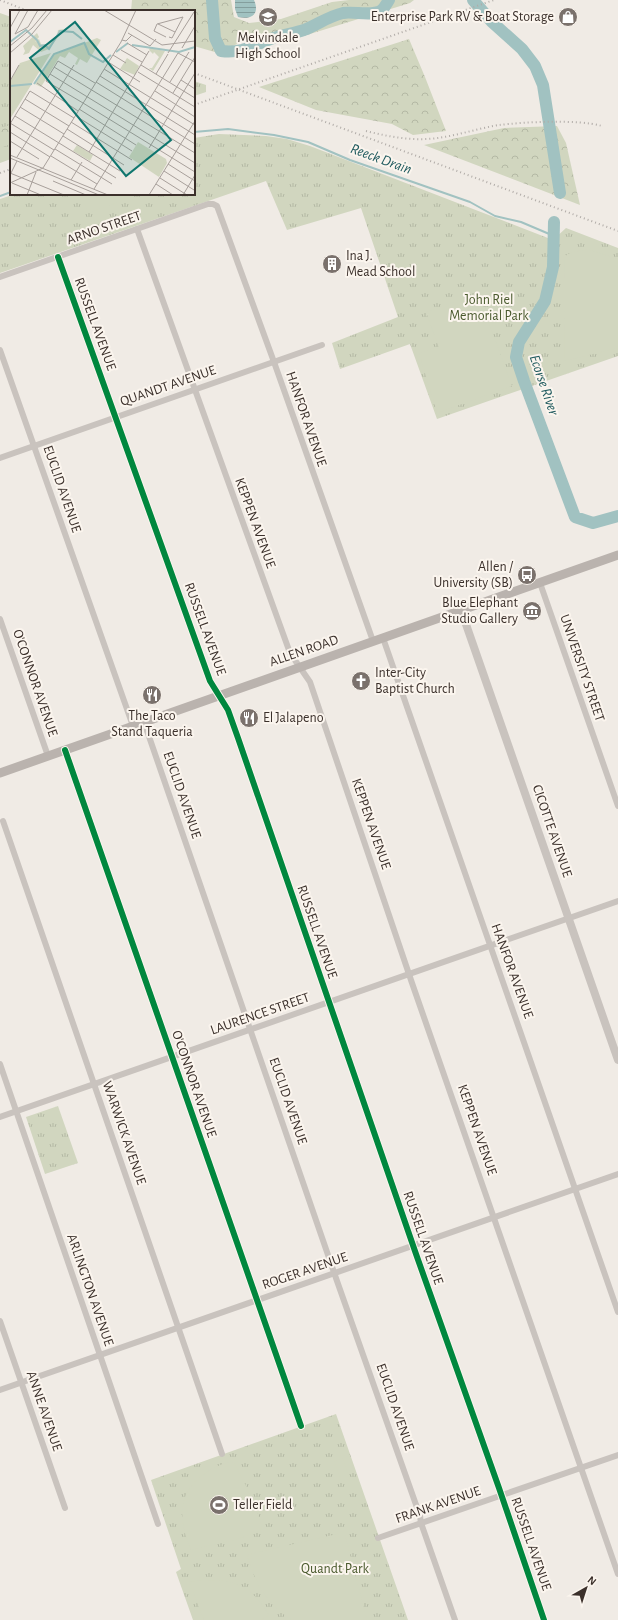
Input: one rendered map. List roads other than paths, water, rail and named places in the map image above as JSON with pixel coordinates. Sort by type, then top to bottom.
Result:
[{"type":"main road","name":"ALLEN ROAD","points":[[0,773],[618,556]]},
{"type":"street","name":"ARNO STREET","points":[[0,277],[208,204],[215,205]]},
{"type":"street","name":"HANFOR AVENUE","points":[[215,205],[218,208],[274,362],[373,641]]},
{"type":"street","name":"KEPPEN AVENUE","points":[[137,229],[290,653],[310,682],[409,974],[618,1574]]},
{"type":"street","name":"RUSSELL AVENUE","points":[[58,257],[210,681],[228,710],[238,738],[544,1620]]},
{"type":"street","name":"QUANDT AVENUE","points":[[0,458],[322,346]]},
{"type":"street","name":"EUCLID AVENUE","points":[[0,350],[133,726]]},
{"type":"street","name":"UNIVERSITY STREET","points":[[540,583],[618,806]]},
{"type":"street","name":"CICOTTE AVENUE","points":[[461,610],[618,1060]]},
{"type":"street","name":"O'CONNOR AVENUE","points":[[0,619],[48,756]]},
{"type":"street","name":"HANFOR AVENUE","points":[[383,638],[618,1312]]},
{"type":"street","name":"EUCLID AVENUE","points":[[144,722],[455,1620]]},
{"type":"street","name":"O'CONNOR AVENUE","points":[[65,750],[301,1426]]},
{"type":"street","name":"WARWICK AVENUE","points":[[3,821],[222,1454]]},
{"type":"street","name":"LAURENCE STREET","points":[[0,1117],[618,901]]},
{"type":"street","name":"ARLINGTON AVENUE","points":[[0,1064],[158,1524]]},
{"type":"street","name":"ROGER AVENUE","points":[[0,1390],[618,1174]]},
{"type":"street","name":"ANNE AVENUE","points":[[0,1320],[65,1508]]},
{"type":"street","name":"FRANK AVENUE","points":[[378,1538],[618,1455]]},
{"type":"water","points":[[235,0],[254,0],[256,9],[254,15],[247,18],[238,17],[235,9]]},
{"type":"waterway","name":"Ecorse River","points":[[212,0],[215,38],[221,51],[229,52],[244,49],[270,39],[304,30],[333,16],[343,13],[378,12],[383,9],[389,0]]},
{"type":"waterway","name":"Ecorse River","points":[[473,0],[492,22],[522,49],[535,66],[543,85],[560,193]]},
{"type":"waterway","name":"Reeck Drain","points":[[195,132],[228,129],[274,135],[308,142],[350,160],[470,202],[495,216],[521,222],[554,236]]},
{"type":"waterway","name":"Reeck Drain","points":[[0,196],[10,192]]},
{"type":"waterway","name":"Ecorse River","points":[[554,222],[553,267],[545,301],[519,342],[516,357],[575,517],[593,523],[618,516]]},
{"type":"railway","points":[[0,0],[25,10]]},
{"type":"railway","points":[[195,105],[494,0]]},
{"type":"railway","points":[[195,73],[618,231]]},
{"type":"railway","points":[[366,131],[396,137],[426,139],[444,137],[499,125],[522,123],[579,122],[602,126]]},
{"type":"railway","points":[[0,173],[10,169]]},
{"type":"place","name":"Melvindale High School","points":[[268,17]]},
{"type":"place","name":"Enterprise Park RV & Boat Storage","points":[[568,17]]},
{"type":"place","name":"Ina J. Mead School","points":[[332,264]]},
{"type":"place","name":"Allen / University (SB)","points":[[527,575]]},
{"type":"place","name":"Blue Elephant Studio Gallery","points":[[532,611]]},
{"type":"place","name":"Inter-City Baptist Church","points":[[361,681]]},
{"type":"place","name":"The Taco Stand Taqueria","points":[[152,695]]},
{"type":"place","name":"El Jalapeno","points":[[249,718]]},
{"type":"place","name":"Teller Field","points":[[219,1505]]},
{"type":"park label","name":"John Riel Memorial Park","points":[[489,308]]},
{"type":"park label","name":"Quandt Park","points":[[335,1569]]}]
